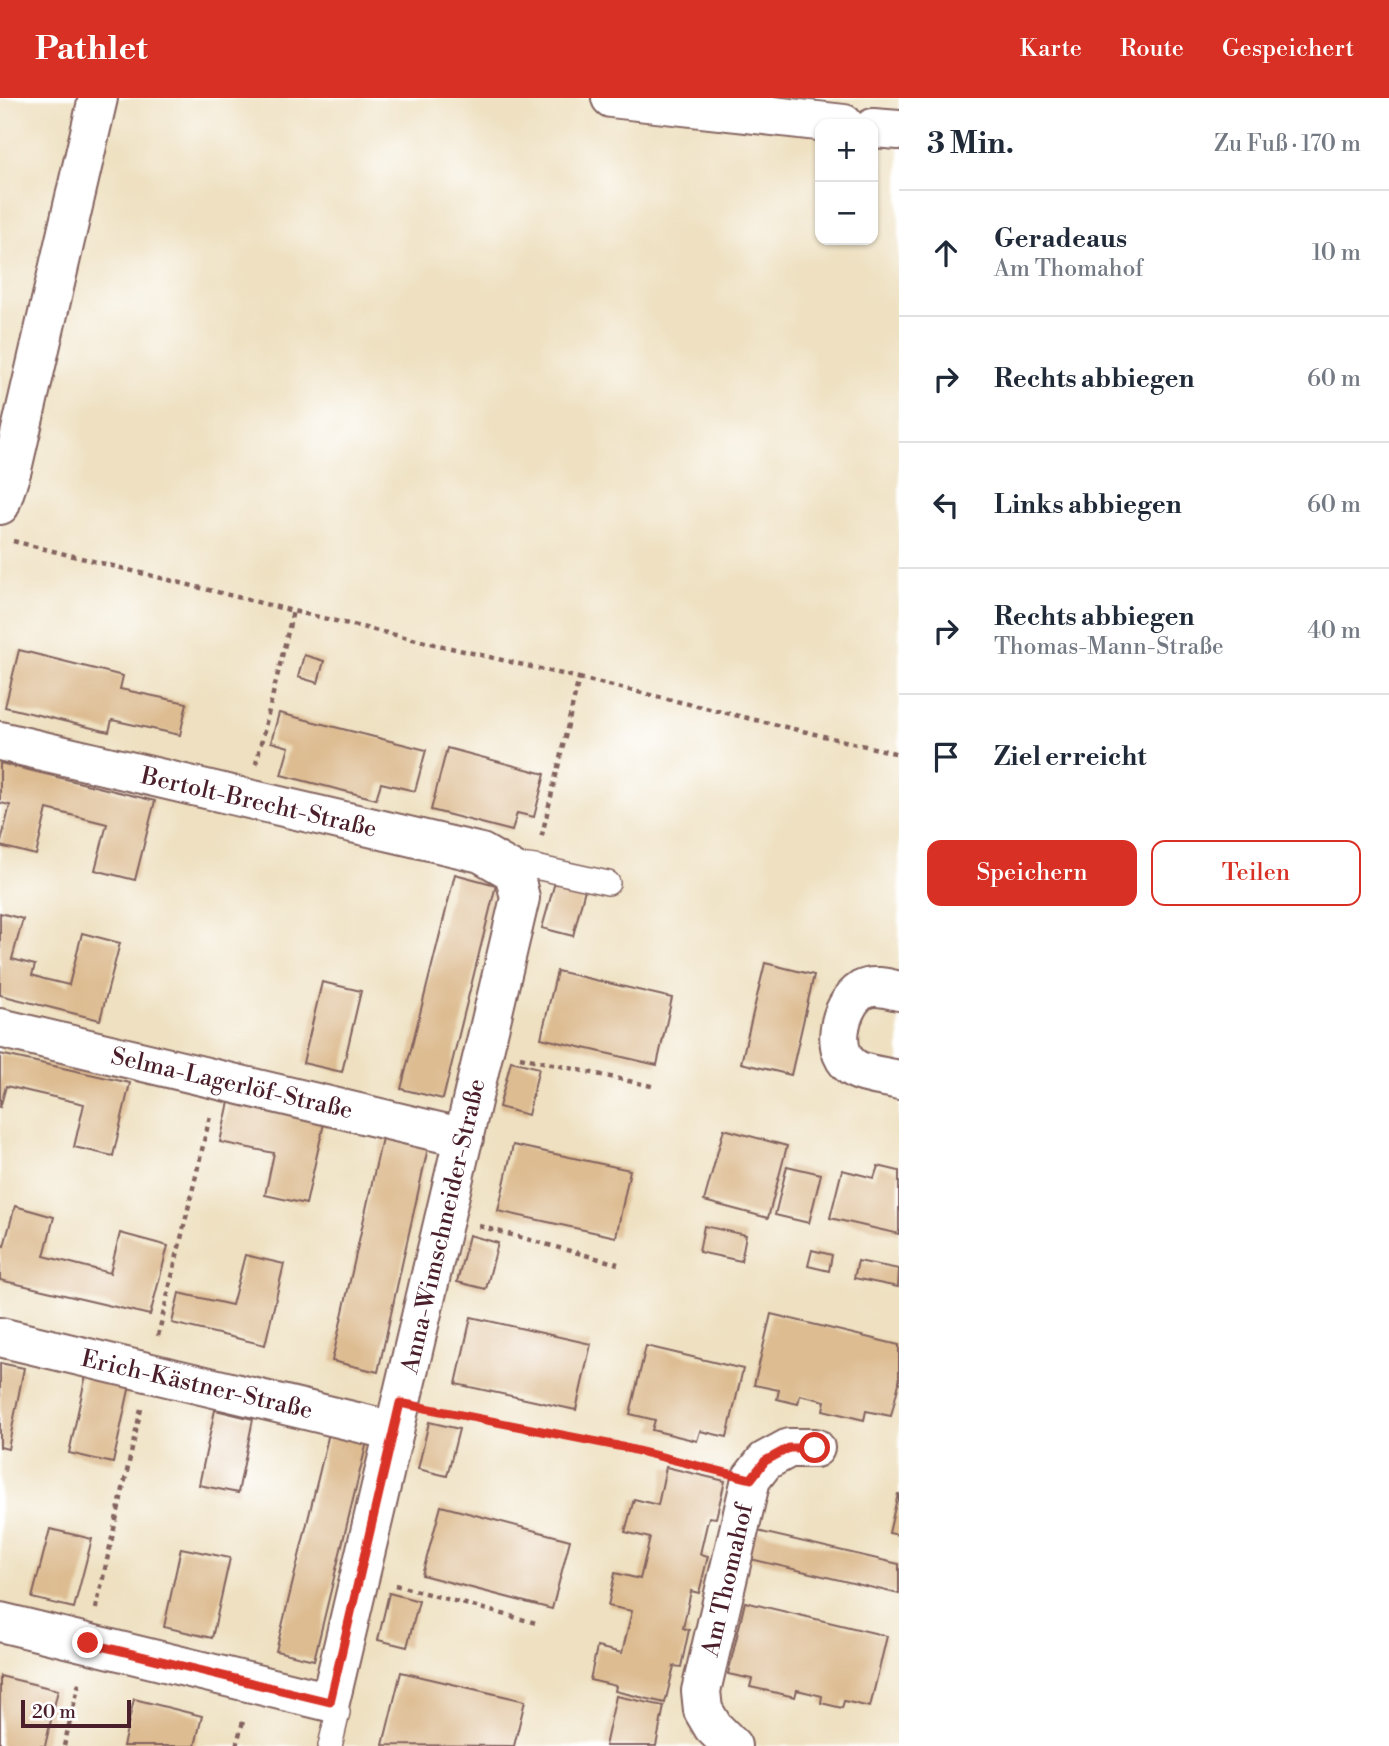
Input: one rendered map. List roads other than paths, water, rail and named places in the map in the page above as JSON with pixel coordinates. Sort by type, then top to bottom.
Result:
[{"type":"street","points":[[0,505],[12,469],[98,98]]},
{"type":"street","points":[[611,98],[815,121]]},
{"type":"street","points":[[878,129],[899,131]]},
{"type":"street","name":"Bertolt-Brecht-Straße","points":[[0,741],[481,853],[524,869]]},
{"type":"street","name":"Anna-Wimschneider-Straße","points":[[330,1702],[485,1050],[520,898],[524,869]]},
{"type":"street","points":[[899,991],[880,987],[863,989],[850,1001],[842,1019],[839,1045],[844,1060],[857,1070],[899,1080]]},
{"type":"street","name":"Selma-Lagerlöf-Straße","points":[[0,1028],[464,1138]]},
{"type":"street","name":"Erich-Kästner-Straße","points":[[0,1337],[397,1417]]},
{"type":"street","name":"Am Thomahof","points":[[732,1746],[713,1727],[703,1710],[701,1691],[751,1479],[765,1461],[789,1448],[815,1448]]},
{"type":"street","points":[[0,1622],[330,1702]]},
{"type":"lane","points":[[524,869],[608,883]]},
{"type":"lane","points":[[330,1702],[338,1712],[330,1746]]}]
